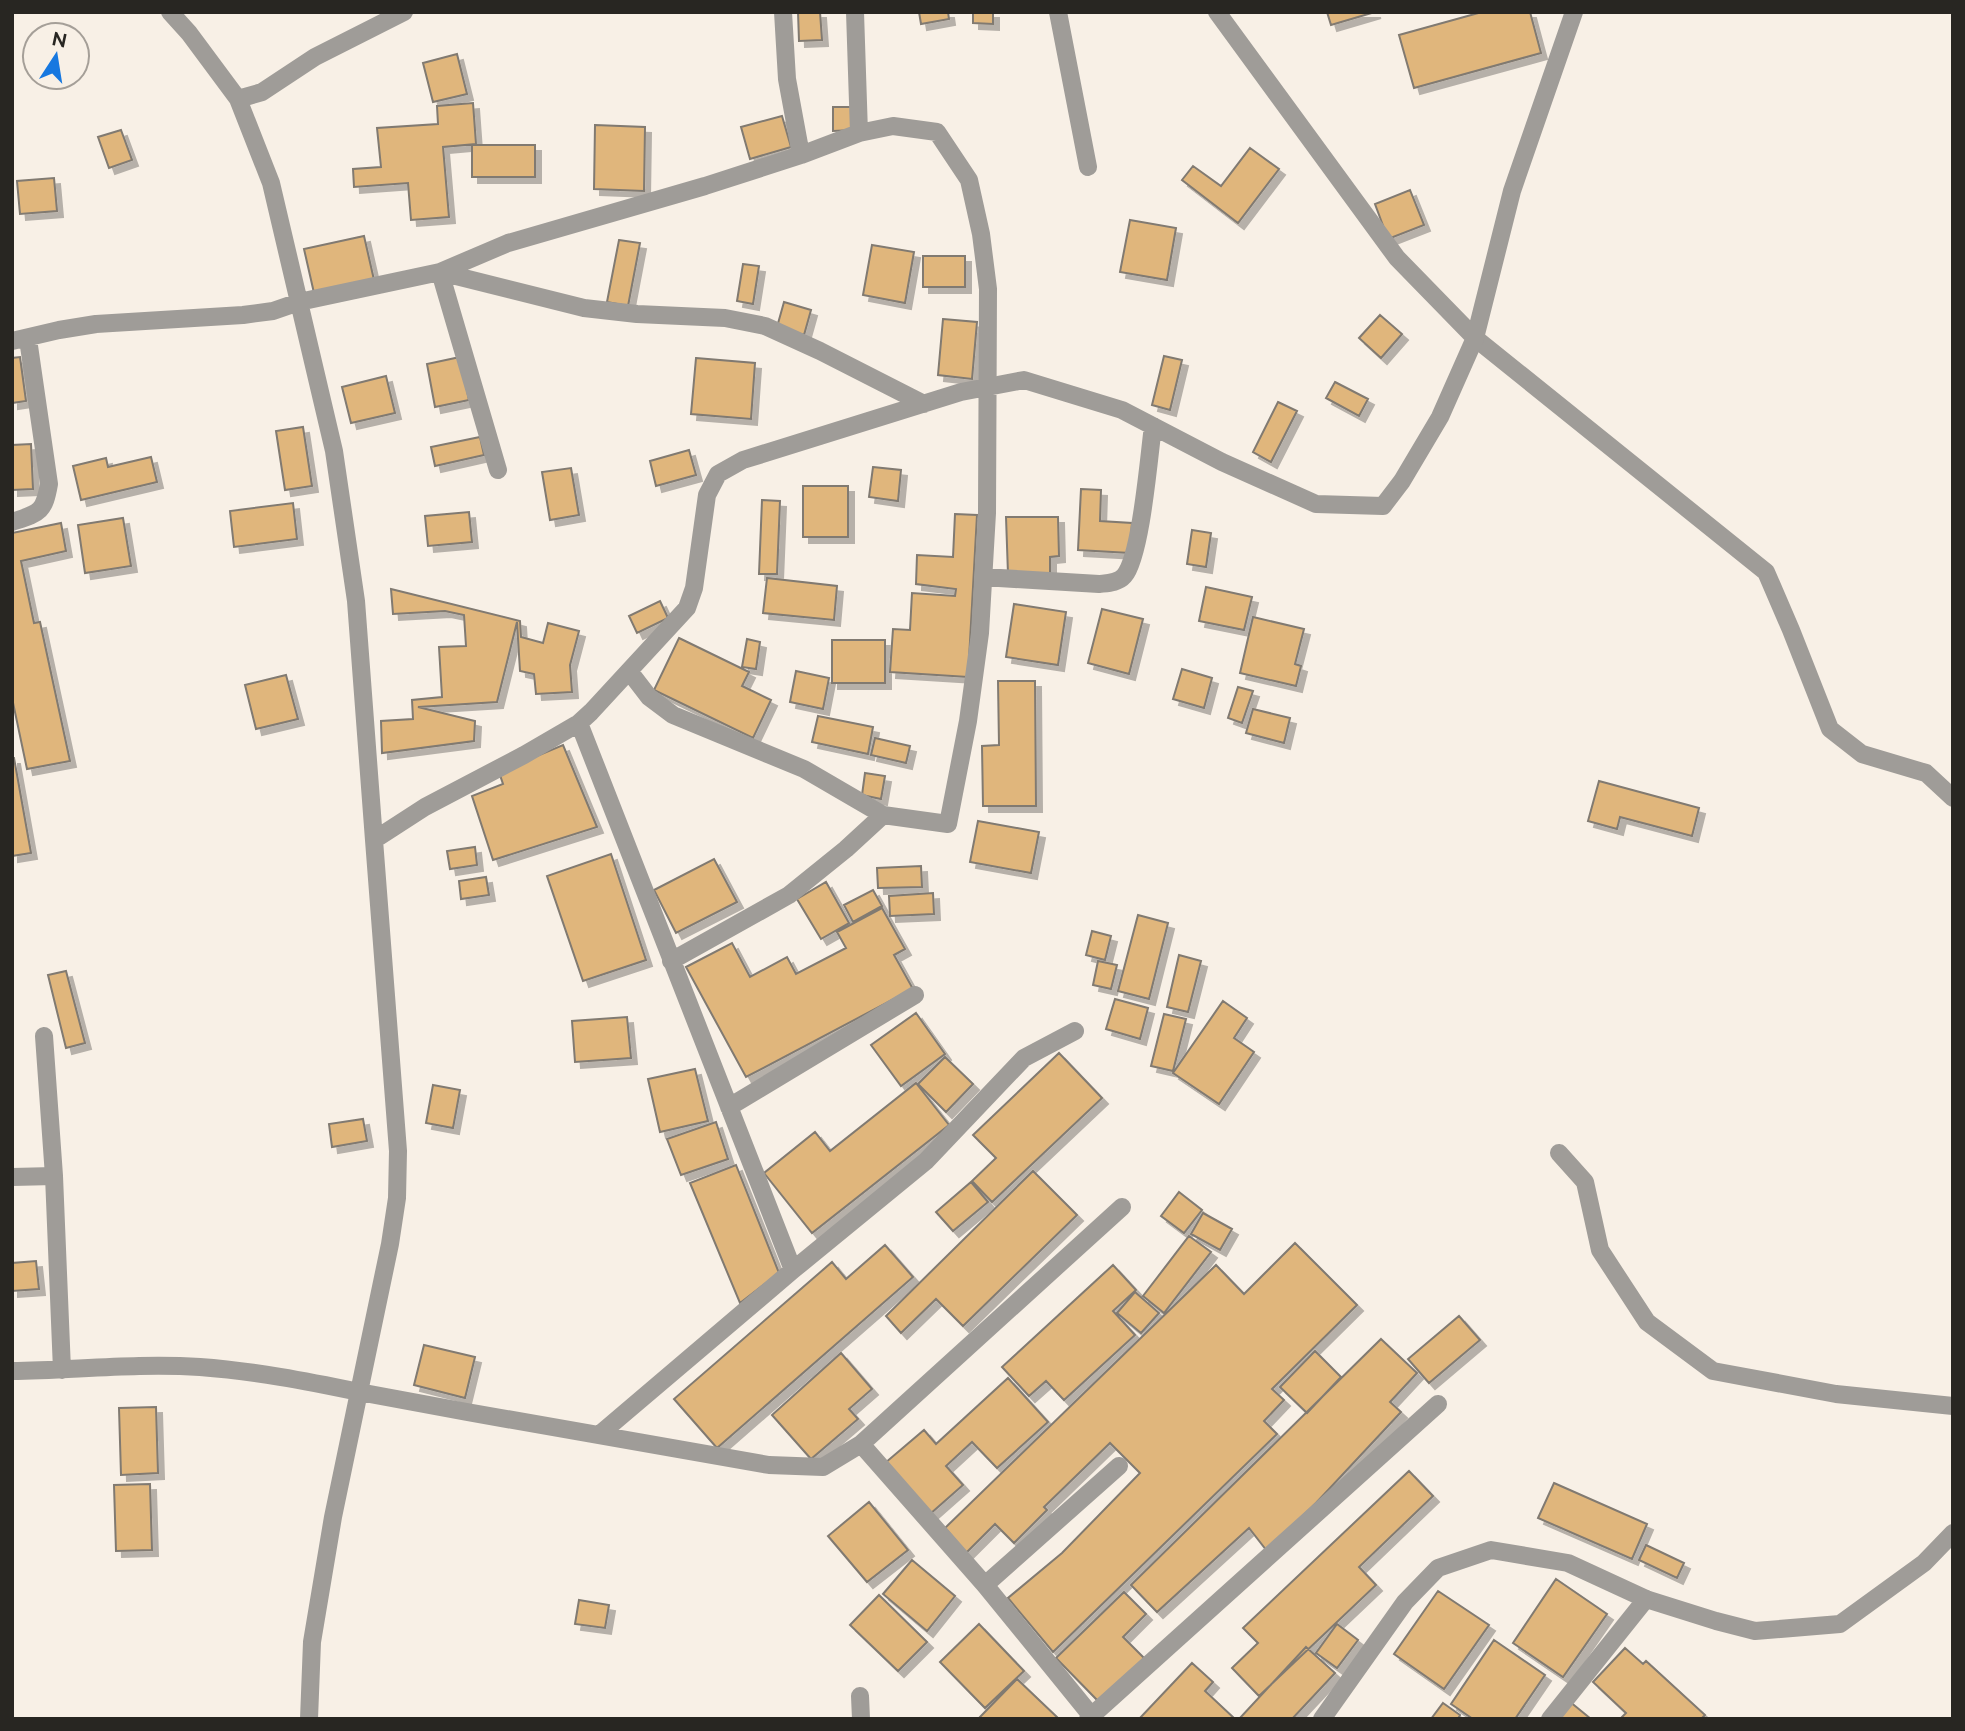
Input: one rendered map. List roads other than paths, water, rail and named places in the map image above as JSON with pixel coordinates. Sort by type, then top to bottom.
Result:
[{"type":"street","points":[[170,12],[238,99],[271,183],[334,451],[356,601],[398,1151],[397,1198],[390,1244],[333,1517],[312,1642],[309,1719]]},
{"type":"street","points":[[238,99],[262,92],[315,57],[404,12]]},
{"type":"street","points":[[783,12],[787,79],[801,155]]},
{"type":"street","points":[[855,12],[859,132]]},
{"type":"street","points":[[1058,12],[1088,167]]},
{"type":"street","points":[[1217,12],[1397,258],[1475,338],[1766,572],[1830,729],[1862,754],[1926,774],[1953,797]]},
{"type":"street","points":[[374,840],[425,807],[579,723],[591,712],[687,608],[694,588],[707,495],[718,474],[743,460],[961,392],[1024,380],[1122,410],[1222,462],[1316,504],[1382,506],[1402,481],[1440,417],[1475,338],[1512,191],[1574,12]]},
{"type":"street","points":[[12,522],[38,511],[46,501],[49,484],[20,340],[96,324],[273,311],[299,302],[440,272],[508,243],[705,186],[801,155],[859,132],[893,126],[937,132],[969,180],[981,234],[988,289],[987,513],[980,634],[968,721],[948,824],[883,816],[804,769],[673,715],[649,697],[629,671]]},
{"type":"street","points":[[440,272],[584,308],[638,314],[725,318],[765,326],[924,404]]},
{"type":"street","points":[[440,272],[498,470]]},
{"type":"street","points":[[983,577],[1098,584],[1113,582],[1123,577],[1135,553],[1153,426]]},
{"type":"street","points":[[579,723],[793,1270]]},
{"type":"street","points":[[671,961],[789,895],[883,816]]},
{"type":"street","points":[[729,1107],[915,995]]},
{"type":"street","points":[[600,1434],[926,1161],[1024,1058],[1075,1031]]},
{"type":"street","points":[[44,1035],[54,1176],[62,1370]]},
{"type":"street","points":[[1559,1153],[1585,1182],[1600,1250],[1647,1322],[1713,1371],[1836,1394],[1953,1406]]},
{"type":"street","points":[[12,1177],[54,1176]]},
{"type":"street","points":[[12,1371],[111,1366],[198,1367],[282,1376],[467,1412],[769,1465],[823,1467],[861,1444],[1122,1207]]},
{"type":"street","points":[[861,1444],[985,1585],[1091,1718],[1438,1404]]},
{"type":"street","points":[[985,1585],[1119,1465]]},
{"type":"street","points":[[1322,1719],[1405,1602],[1438,1568],[1491,1550],[1568,1563],[1646,1599],[1755,1631],[1840,1624],[1924,1563],[1953,1533]]},
{"type":"street","points":[[1550,1719],[1646,1599]]},
{"type":"street","points":[[860,1696],[861,1719]]}]
